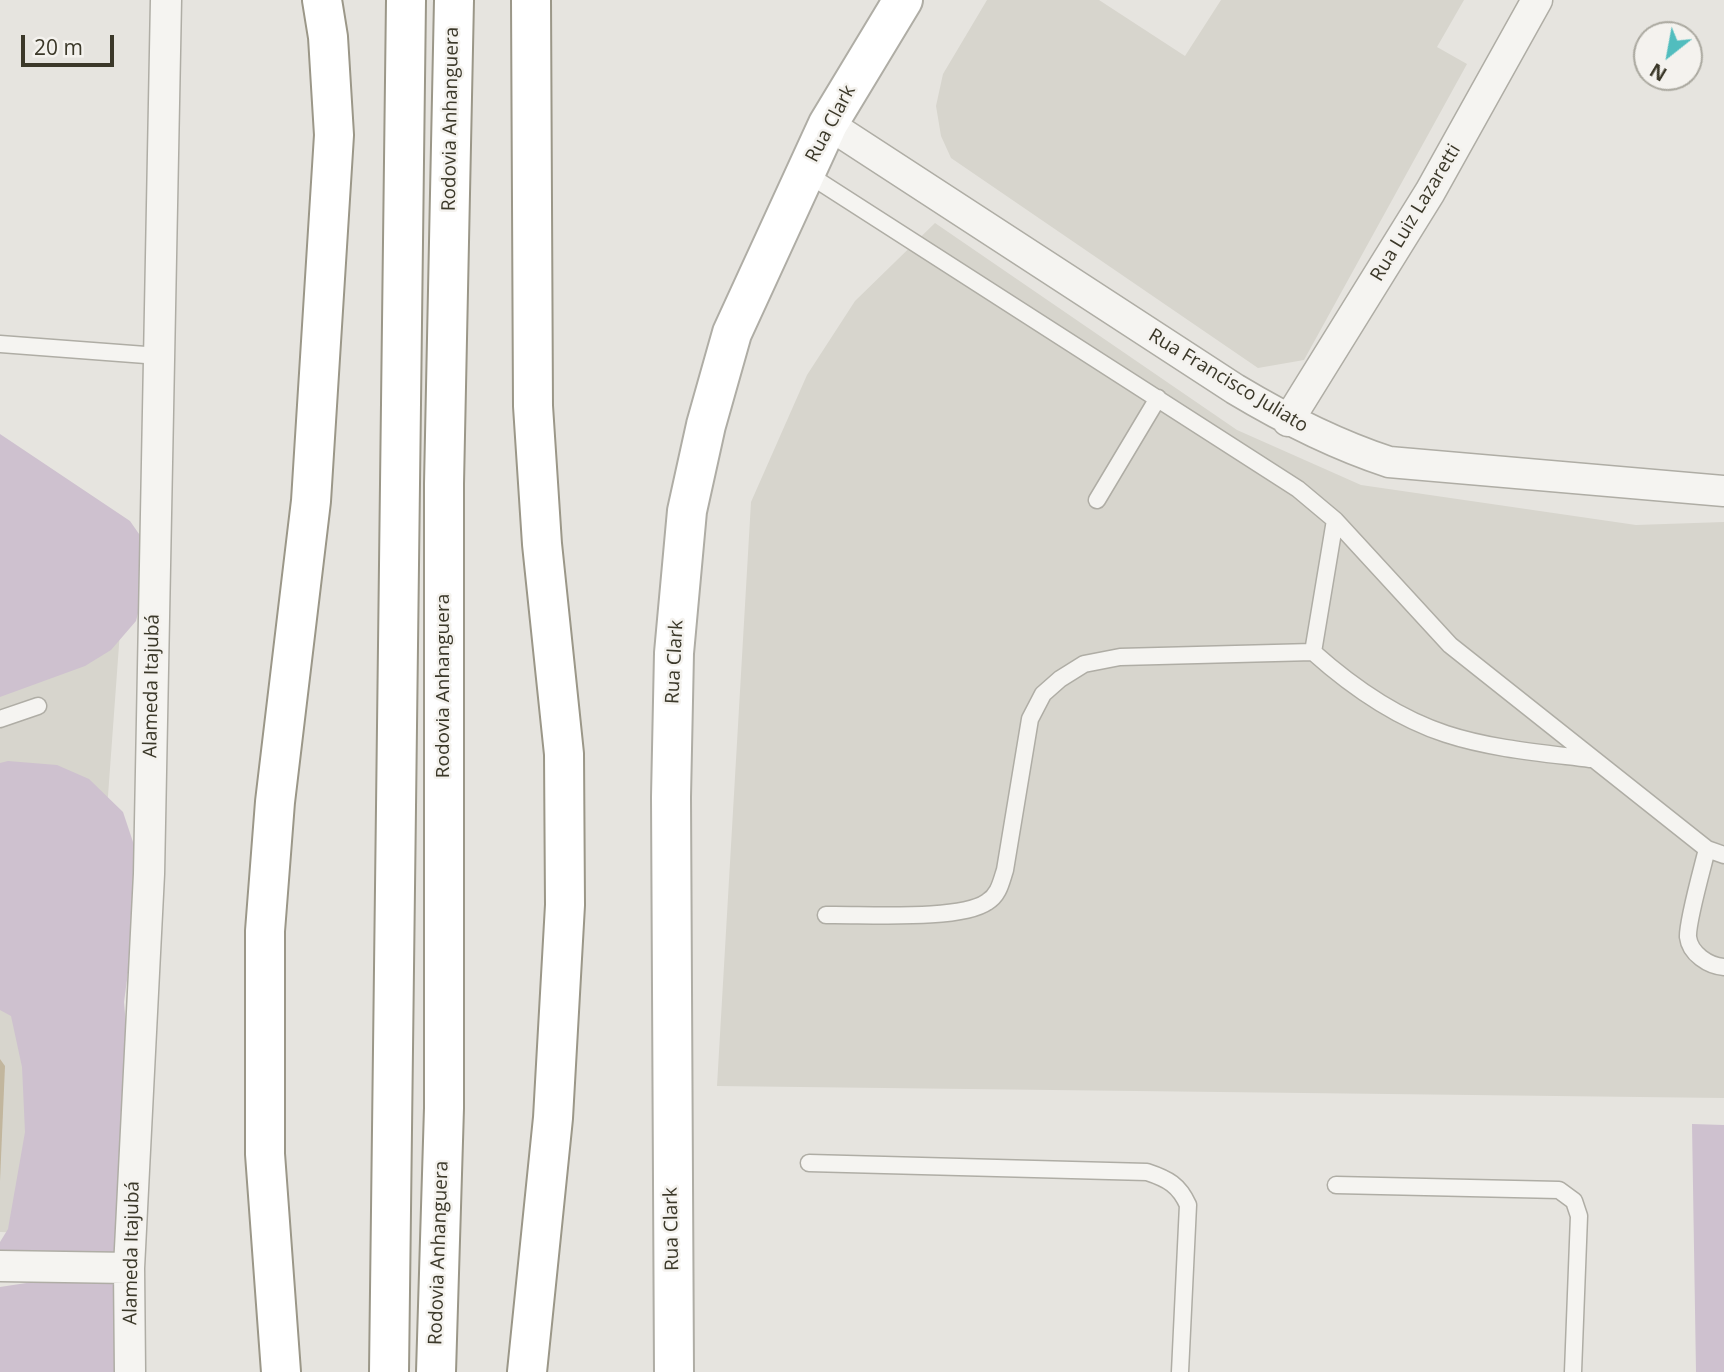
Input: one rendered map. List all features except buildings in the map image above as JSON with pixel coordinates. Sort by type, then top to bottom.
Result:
[{"type":"main road","points":[[281,1372],[265,1154],[264,931],[275,802],[311,501],[334,135],[328,37],[322,0]]},
{"type":"main road","points":[[389,1372],[406,0]]},
{"type":"main road","name":"Rodovia Anhanguera","points":[[436,1372],[444,1108],[444,484],[454,0]]},
{"type":"main road","points":[[527,1372],[553,1118],[565,905],[564,754],[542,544],[533,406],[531,0]]},
{"type":"main road","name":"Rua Clark","points":[[674,1372],[671,797],[674,653],[687,511],[706,425],[732,333],[828,124],[903,0]]},
{"type":"street","name":"Alameda Itajubá","points":[[130,1372],[130,1268],[149,874],[166,0]]},
{"type":"street","name":"Rua Luiz Lazaretti","points":[[1288,421],[1430,192],[1538,0]]},
{"type":"street","name":"Rua Francisco Juliato","points":[[828,124],[1288,421],[1389,463],[1724,491]]},
{"type":"street","points":[[0,1266],[130,1268]]},
{"type":"lane","points":[[806,173],[1266,467],[1335,520],[1450,645],[1707,849],[1724,855]]},
{"type":"lane","points":[[0,344],[159,356]]},
{"type":"lane","points":[[1097,500],[1158,398]]},
{"type":"lane","points":[[1313,652],[1335,520]]},
{"type":"lane","points":[[826,915],[963,913],[993,897],[998,892],[1005,870],[1030,719],[1043,694],[1084,664],[1120,657],[1313,652],[1337,673],[1402,716],[1446,734],[1496,747],[1593,760]]},
{"type":"lane","points":[[0,719],[38,706]]},
{"type":"lane","points":[[1707,849],[1688,937],[1695,951],[1705,961],[1724,967]]},
{"type":"lane","points":[[809,1163],[1147,1172],[1165,1178],[1181,1189],[1188,1205],[1180,1372]]},
{"type":"lane","points":[[1336,1185],[1559,1190],[1574,1201],[1579,1216],[1573,1372]]},
{"type":"shaded area","points":[[987,0],[1099,0],[1185,56],[1221,0],[1464,0],[1437,47],[1467,64],[1304,360],[1258,368],[951,158],[941,136],[936,106],[943,74]]},
{"type":"shaded area","points":[[935,223],[1237,430],[1361,485],[1636,525],[1724,522],[1724,1098],[717,1086],[751,502],[807,375],[855,301]]},
{"type":"shaded area","points":[[0,434],[130,521],[146,544],[150,568],[136,621],[111,650],[85,666],[0,697]]},
{"type":"shaded area","points":[[122,604],[76,1234],[0,1232],[0,635]]},
{"type":"shaded area","points":[[8,761],[57,765],[89,779],[123,812],[134,845],[135,921],[124,1002],[133,1109],[130,1372],[0,1372],[0,1287],[33,1282],[40,1276],[0,1260],[0,1242],[8,1229],[25,1132],[22,1067],[11,1016],[0,1010],[0,763]]},
{"type":"shaded area","points":[[0,1059],[5,1066],[0,1181]]},
{"type":"shaded area","points":[[1692,1124],[1724,1125],[1724,1372],[1696,1372]]}]
